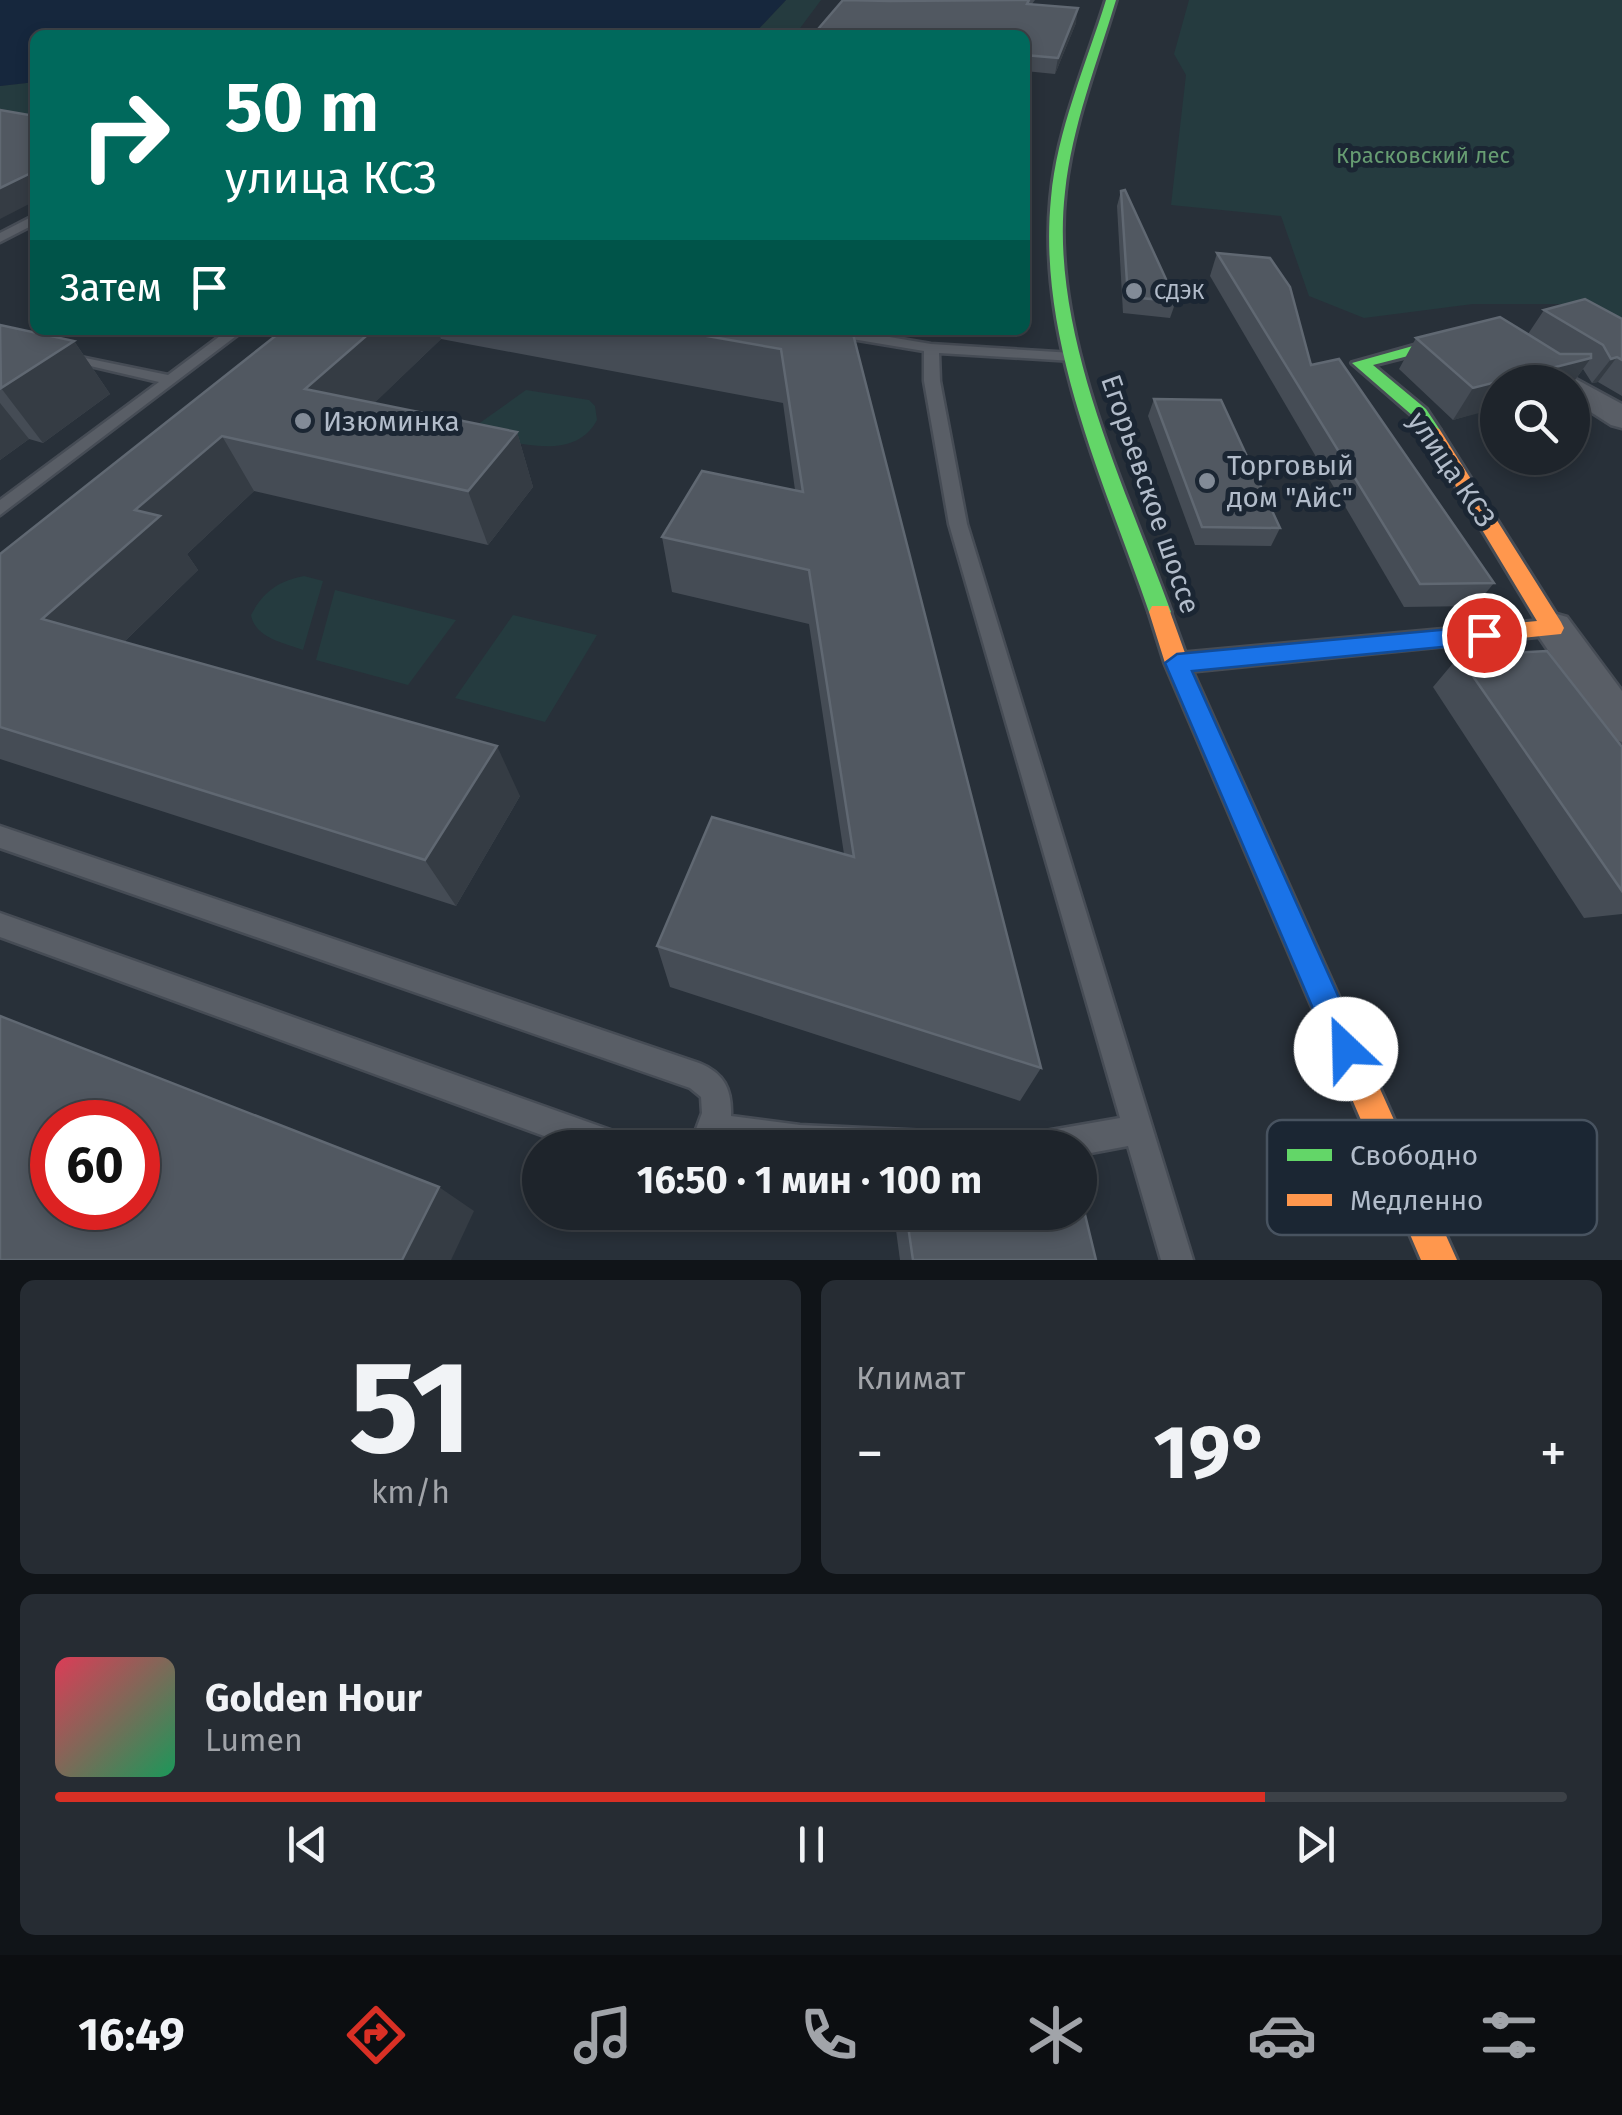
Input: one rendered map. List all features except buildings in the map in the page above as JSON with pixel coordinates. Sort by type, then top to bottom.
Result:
[{"type":"main road","name":"Егорьевское шоссе","points":[[1107,1],[1068,148],[1056,221],[1065,332],[1177,663],[1378,1120]]},
{"type":"main road","name":"улица КСЗ","points":[[1541,365],[1488,330],[1360,363],[1420,413],[1554,628]]},
{"type":"main road","points":[[1177,663],[1554,628]]},
{"type":"main road","name":"Егорьевское шоссе","points":[[1428,1235],[1439,1260]]},
{"type":"street","name":"улица КСЗ","points":[[1590,397],[1622,418]]},
{"type":"street","name":"улица КСЗ","points":[[1554,628],[1622,724]]},
{"type":"lane","points":[[0,238],[30,222]]},
{"type":"lane","points":[[0,509],[230,335]]},
{"type":"lane","points":[[852,335],[930,348],[1073,357]]},
{"type":"lane","points":[[930,348],[932,381],[958,524],[1177,1260]]},
{"type":"lane","points":[[36,350],[172,380]]},
{"type":"lane","points":[[0,837],[699,1077],[715,1090],[717,1113],[711,1130]]},
{"type":"lane","points":[[0,925],[570,1130]]},
{"type":"lane","points":[[1097,1137],[1136,1130]]},
{"type":"green space","points":[[786,0],[821,0],[799,30],[758,30]]},
{"type":"green space","name":"Красковский лес","points":[[1189,0],[1622,0],[1622,321],[1572,304],[1473,304],[1364,318],[1309,296],[1281,216],[1171,205],[1186,75],[1174,54]]},
{"type":"green space","points":[[30,83],[30,121],[0,119],[0,86]]},
{"type":"green space","points":[[526,390],[589,400],[595,406],[597,420],[586,434],[556,446],[467,432]]},
{"type":"green space","points":[[304,576],[323,581],[303,650],[264,634],[251,615],[272,589]]},
{"type":"green space","points":[[335,590],[456,620],[408,685],[316,660]]},
{"type":"green space","points":[[513,615],[597,635],[545,722],[455,698]]},
{"type":"water","points":[[0,0],[786,0],[758,30],[30,30],[30,83],[0,86]]},
{"type":"traffic: fast","points":[[1111,0],[1062,166],[1056,223],[1058,271],[1077,370],[1160,612]]},
{"type":"traffic: fast","points":[[1431,430],[1420,413],[1360,363],[1488,330],[1542,365]]},
{"type":"traffic: slow","points":[[1177,663],[1553,628],[1431,430]]},
{"type":"traffic: slow","points":[[1160,612],[1177,663],[1378,1120]]},
{"type":"traffic: slow","points":[[1428,1235],[1439,1260]]},
{"type":"place","name":"СДЭК","points":[[1134,291]]},
{"type":"place","name":"Изюминка","points":[[303,421]]},
{"type":"place","name":"Торговый дом \"Айс\"","points":[[1207,481]]},
{"type":"route","points":[[1346,1049],[1177,663],[1484,635]]}]
